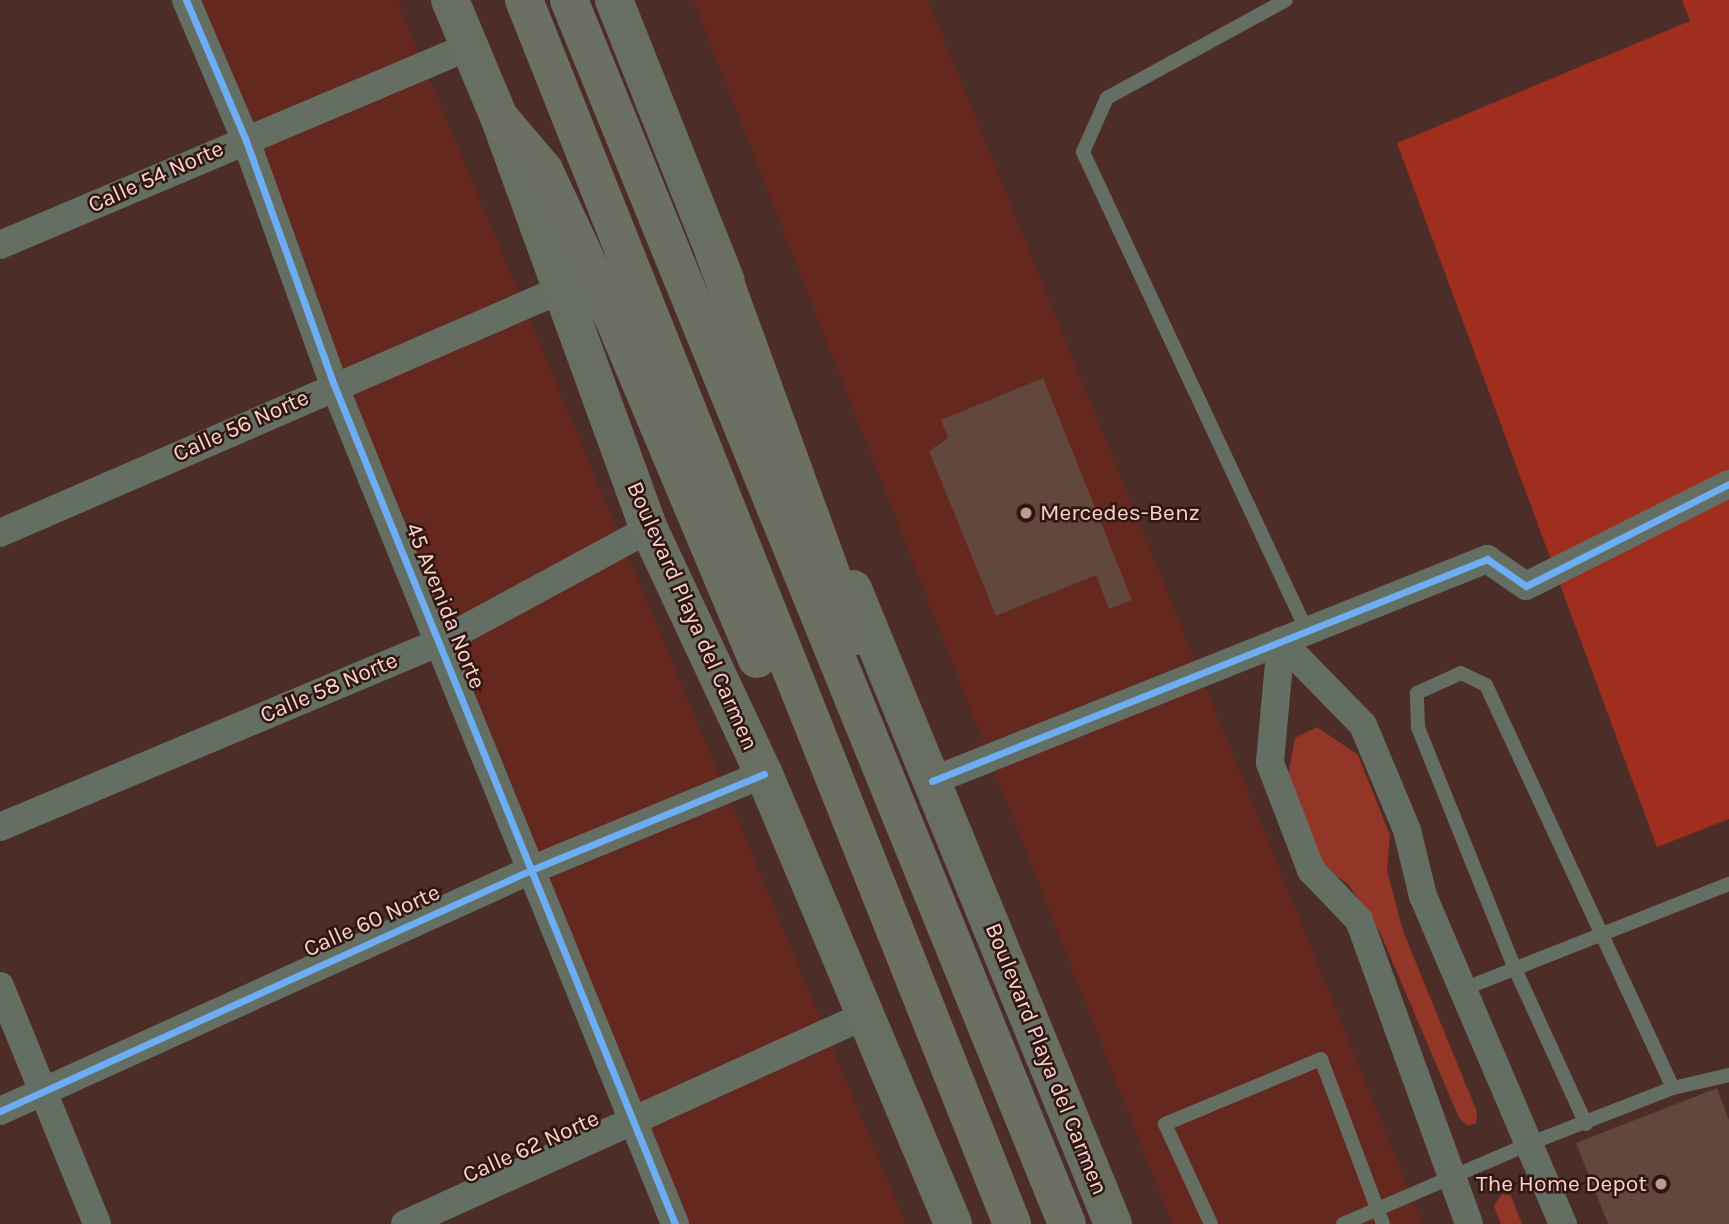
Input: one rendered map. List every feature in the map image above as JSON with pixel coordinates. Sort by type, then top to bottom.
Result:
[{"type":"highway","points":[[524,0],[1012,1224]]},
{"type":"highway","points":[[569,0],[1067,1224]]},
{"type":"highway","points":[[499,117],[544,170],[613,317],[872,930],[954,1079]]},
{"type":"highway","points":[[714,252],[955,900],[981,1015]]},
{"type":"main road","name":"Boulevard Playa del Carmen","points":[[450,0],[499,117],[649,529],[765,774],[953,1224]]},
{"type":"main road","name":"Boulevard Playa del Carmen","points":[[614,0],[714,252],[1113,1224]]},
{"type":"street","name":"45 Avenida Norte","points":[[186,0],[245,138],[334,385],[676,1224]]},
{"type":"street","name":"Calle 54 Norte","points":[[0,245],[245,138],[468,47]]},
{"type":"street","name":"Calle 56 Norte","points":[[0,533],[334,385],[560,290]]},
{"type":"street","points":[[932,781],[1488,559],[1526,586],[1729,484]]},
{"type":"street","name":"Calle 58 Norte","points":[[0,827],[440,642],[649,529]]},
{"type":"street","points":[[1281,642],[1363,725],[1407,830],[1423,897],[1466,988],[1563,1224]]},
{"type":"street","points":[[1281,642],[1270,763],[1311,870],[1359,920],[1469,1224]]},
{"type":"street","name":"Calle 60 Norte","points":[[0,1111],[531,870],[765,774]]},
{"type":"street","points":[[0,986],[97,1224]]},
{"type":"street","name":"Calle 62 Norte","points":[[405,1224],[634,1123],[864,1016]]},
{"type":"lane","points":[[1286,0],[1107,98],[1083,152],[1307,631]]},
{"type":"lane","points":[[1586,1124],[1515,969],[1418,728],[1417,693],[1461,673],[1486,685],[1600,936],[1673,1088]]},
{"type":"lane","points":[[1466,988],[1729,884]]},
{"type":"lane","points":[[1210,1224],[1165,1124],[1321,1059],[1383,1224]]},
{"type":"lane","points":[[1343,1224],[1452,1180],[1531,1143],[1586,1124],[1673,1088],[1729,1075]]},
{"type":"shaded area","points":[[177,0],[397,0],[906,1224],[679,1224]]},
{"type":"shaded area","points":[[693,0],[928,0],[1423,1224],[1172,1224]]},
{"type":"shaded area","points":[[1682,0],[1729,0],[1729,819],[1657,847],[1397,143],[1690,21]]},
{"type":"shaded area","points":[[1317,727],[1358,755],[1390,835],[1387,871],[1403,931],[1477,1112],[1476,1123],[1468,1126],[1459,1118],[1379,930],[1348,884],[1320,864],[1287,782],[1295,738]]},
{"type":"shaded area","points":[[1502,1194],[1511,1196],[1522,1224],[1501,1224],[1494,1206]]},
{"type":"building","name":"Mercedes-Benz","points":[[1043,378],[1132,600],[1109,609],[1096,575],[996,616],[929,451],[948,438],[941,420]]},
{"type":"building","name":"The Home Depot","points":[[1717,1088],[1729,1120],[1729,1224],[1608,1224],[1576,1143]]},
{"type":"cycle path","points":[[186,0],[245,138],[334,385],[675,1224]]},
{"type":"cycle path","points":[[932,781],[1487,559],[1526,586],[1729,484]]},
{"type":"cycle path","points":[[0,1111],[531,870],[764,774]]},
{"type":"place","name":"Mercedes-Benz","points":[[1026,513]]},
{"type":"place","name":"The Home Depot","points":[[1661,1184]]}]
